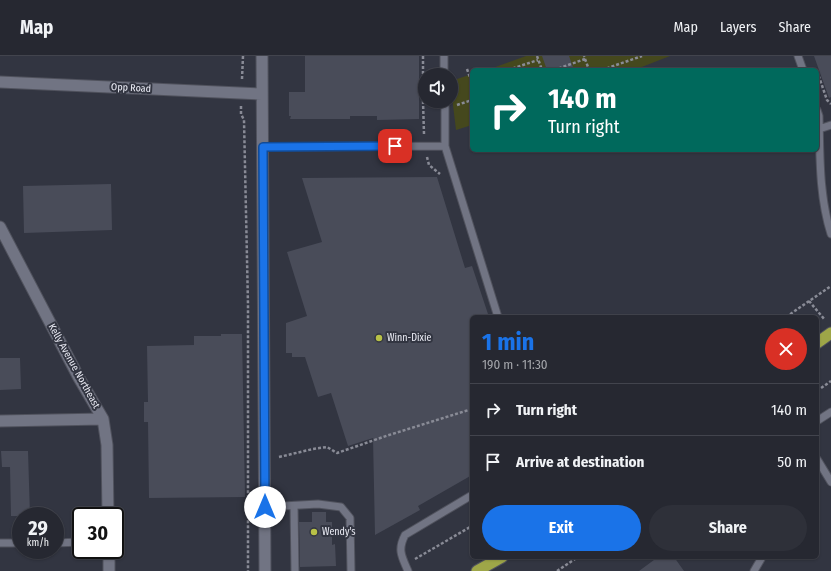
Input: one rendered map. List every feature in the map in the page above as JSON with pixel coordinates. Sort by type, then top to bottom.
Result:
[{"type":"highway","points":[[819,342],[831,333]]},
{"type":"highway","points":[[477,571],[498,559]]},
{"type":"street","points":[[262,56],[265,571]]},
{"type":"street","name":"Opp Road","points":[[0,82],[262,94]]},
{"type":"street","name":"Kelly Avenue Northeast","points":[[0,227],[79,378],[103,419],[107,445],[108,507]]},
{"type":"street","points":[[0,421],[103,419]]},
{"type":"street","points":[[109,559],[109,571]]},
{"type":"lane","points":[[444,56],[444,68]]},
{"type":"lane","points":[[798,56],[802,68]]},
{"type":"lane","points":[[445,108],[445,146],[497,315]]},
{"type":"lane","points":[[819,116],[821,184],[827,221],[831,234]]},
{"type":"lane","points":[[819,129],[831,125]]},
{"type":"lane","points":[[263,147],[445,146]]},
{"type":"lane","points":[[819,420],[831,412]]},
{"type":"lane","points":[[819,462],[831,482]]},
{"type":"lane","points":[[407,568],[401,554],[402,542],[405,535],[470,496]]},
{"type":"lane","points":[[265,507],[318,504],[341,507],[350,518],[351,571]]},
{"type":"lane","points":[[294,506],[296,571]]},
{"type":"lane","points":[[0,543],[12,544]]},
{"type":"lane","points":[[754,571],[761,559]]},
{"type":"path","points":[[243,56],[240,93],[241,114],[244,120],[248,305],[248,571]]},
{"type":"path","points":[[423,56],[423,68]]},
{"type":"path","points":[[608,68],[642,56]]},
{"type":"path","points":[[513,68],[537,58],[541,68]]},
{"type":"path","points":[[559,68],[585,58],[589,68]]},
{"type":"path","points":[[467,69],[470,77]]},
{"type":"path","points":[[819,76],[831,104]]},
{"type":"path","points":[[789,315],[831,286]]},
{"type":"path","points":[[809,301],[826,322]]},
{"type":"path","points":[[819,390],[831,381]]},
{"type":"path","points":[[248,464],[327,447],[337,453],[470,410]]},
{"type":"path","points":[[407,568],[470,527]]},
{"type":"path","points":[[557,571],[575,559]]},
{"type":"green space","points":[[526,56],[670,56],[639,68],[493,68]]},
{"type":"green space","points":[[470,75],[470,126],[456,130],[453,108],[458,108],[458,79]]},
{"type":"building","points":[[305,56],[419,56],[419,119],[377,120],[377,116],[350,116],[350,119],[290,119],[289,92],[305,92]]},
{"type":"building","points":[[542,56],[569,56],[573,68],[546,68]]},
{"type":"building","points":[[814,56],[831,56],[831,97],[829,98],[819,68]]},
{"type":"building","name":"Winn-Dixie","points":[[437,177],[465,268],[472,266],[488,315],[470,315],[470,476],[418,506],[420,510],[375,535],[373,438],[348,446],[331,393],[318,397],[305,357],[292,357],[292,353],[286,353],[286,323],[307,316],[287,252],[322,242],[302,178]]},
{"type":"building","points":[[111,184],[112,230],[24,233],[23,186]]},
{"type":"building","points":[[221,334],[242,334],[245,497],[149,498],[148,422],[144,422],[144,402],[148,402],[147,346],[194,345],[194,336],[221,336]]},
{"type":"building","points":[[0,358],[20,358],[21,389],[0,390]]},
{"type":"building","points":[[1,451],[28,451],[30,507],[12,507],[12,516],[10,467],[2,467]]},
{"type":"building","name":"Wendy's","points":[[312,512],[326,512],[326,522],[332,522],[332,545],[335,544],[336,566],[300,567],[299,522],[312,522]]},
{"type":"building","points":[[655,559],[675,559],[684,571],[639,571]]},
{"type":"place","name":"Winn-Dixie","points":[[379,338]]},
{"type":"place","name":"Wendy's","points":[[314,532]]},
{"type":"route","points":[[265,507],[263,147],[395,146]]}]
